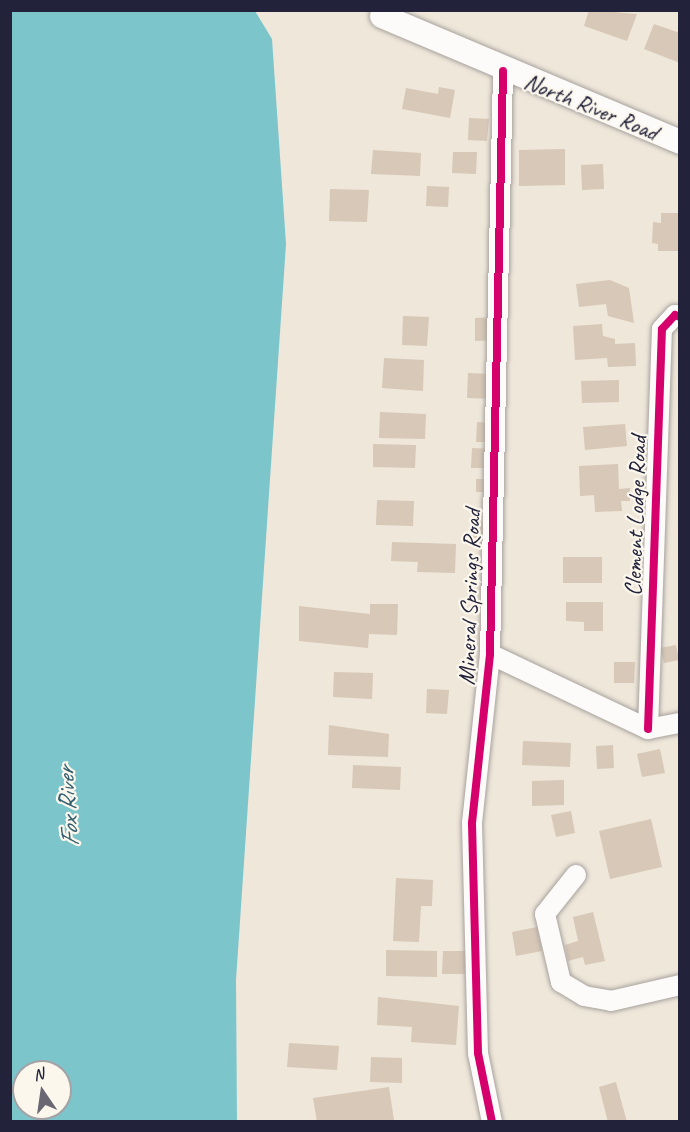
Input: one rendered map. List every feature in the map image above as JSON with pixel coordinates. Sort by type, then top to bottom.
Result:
[{"type":"street","name":"North River Road","points":[[377,13],[503,71],[680,142]]},
{"type":"street","name":"Mineral Springs Road","points":[[492,1122],[478,1053],[472,823],[490,654],[503,71]]},
{"type":"street","name":"Clement Lodge Road","points":[[648,729],[662,329],[675,315],[680,317]]},
{"type":"street","points":[[490,654],[648,729],[680,723]]},
{"type":"street","points":[[576,875],[545,914],[561,982],[584,996],[611,1001],[680,985]]},
{"type":"water","name":"Fox River","points":[[10,11],[255,11],[272,39],[286,244],[236,980],[237,1121],[11,1121]]},
{"type":"building","points":[[589,10],[637,14],[627,41],[584,26]]},
{"type":"building","points":[[654,24],[680,33],[680,63],[644,49]]},
{"type":"building","points":[[439,87],[455,90],[450,118],[402,109],[406,88],[438,94]]},
{"type":"building","points":[[469,118],[489,119],[487,141],[468,140]]},
{"type":"building","points":[[565,149],[565,185],[519,186],[519,150]]},
{"type":"building","points":[[373,150],[421,153],[420,176],[371,174]]},
{"type":"building","points":[[453,152],[477,152],[476,174],[452,173]]},
{"type":"building","points":[[603,164],[604,189],[582,190],[581,165]]},
{"type":"building","points":[[427,186],[449,187],[448,207],[426,206]]},
{"type":"building","points":[[330,189],[369,190],[367,222],[329,221]]},
{"type":"building","points":[[661,213],[679,213],[679,251],[658,251],[658,244],[652,243],[653,222],[661,223]]},
{"type":"building","points":[[610,280],[629,288],[634,323],[608,316],[606,304],[579,307],[576,284]]},
{"type":"building","points":[[403,316],[429,317],[427,346],[402,345]]},
{"type":"building","points":[[496,317],[496,340],[475,341],[475,318]]},
{"type":"building","points":[[602,324],[603,336],[615,339],[615,344],[635,343],[636,366],[608,367],[607,358],[575,360],[573,326]]},
{"type":"building","points":[[384,358],[424,360],[423,391],[382,388]]},
{"type":"building","points":[[468,373],[493,374],[492,399],[467,398]]},
{"type":"building","points":[[619,380],[619,402],[582,403],[581,381]]},
{"type":"building","points":[[380,412],[426,414],[425,439],[379,438]]},
{"type":"building","points":[[477,422],[494,423],[493,442],[476,442]]},
{"type":"building","points":[[625,424],[627,446],[585,450],[583,427]]},
{"type":"building","points":[[373,444],[416,445],[415,468],[373,467]]},
{"type":"building","points":[[472,448],[494,449],[493,468],[471,468]]},
{"type":"building","points":[[618,464],[619,489],[630,488],[630,501],[621,501],[622,511],[595,512],[594,495],[580,496],[579,466]]},
{"type":"building","points":[[476,479],[490,479],[490,492],[476,492]]},
{"type":"building","points":[[377,500],[414,501],[413,526],[376,525]]},
{"type":"building","points":[[473,522],[489,522],[489,546],[472,546]]},
{"type":"building","points":[[392,542],[456,544],[455,573],[417,572],[418,562],[391,561]]},
{"type":"building","points":[[563,557],[602,557],[602,583],[563,583]]},
{"type":"building","points":[[566,602],[603,602],[603,631],[584,631],[584,622],[566,621]]},
{"type":"building","points":[[370,604],[398,604],[397,635],[369,634],[368,648],[299,641],[299,606],[370,614]]},
{"type":"building","points":[[676,645],[679,660],[664,663],[660,648]]},
{"type":"building","points":[[614,662],[635,662],[634,683],[614,683]]},
{"type":"building","points":[[334,672],[373,673],[372,699],[333,697]]},
{"type":"building","points":[[427,689],[449,690],[447,714],[426,713]]},
{"type":"building","points":[[329,725],[389,734],[388,757],[328,755]]},
{"type":"building","points":[[523,741],[571,743],[570,767],[522,765]]},
{"type":"building","points":[[613,745],[614,768],[597,769],[596,746]]},
{"type":"building","points":[[660,749],[665,773],[642,777],[637,754]]},
{"type":"building","points":[[353,765],[401,767],[400,790],[352,788]]},
{"type":"building","points":[[564,780],[564,805],[532,806],[532,781]]},
{"type":"building","points":[[571,811],[575,833],[556,837],[551,815]]},
{"type":"building","points":[[651,819],[662,867],[610,879],[599,831]]},
{"type":"building","points":[[396,878],[433,880],[432,906],[421,906],[419,942],[393,941]]},
{"type":"building","points":[[593,912],[605,961],[585,965],[583,957],[568,961],[565,945],[578,941],[573,917]]},
{"type":"building","points":[[537,927],[542,951],[516,956],[512,932]]},
{"type":"building","points":[[386,950],[437,951],[437,977],[386,976]]},
{"type":"building","points":[[443,951],[466,951],[465,974],[442,974]]},
{"type":"building","points":[[378,997],[459,1006],[456,1045],[411,1042],[412,1027],[377,1025]]},
{"type":"building","points":[[289,1043],[339,1046],[337,1070],[287,1067]]},
{"type":"building","points":[[371,1057],[402,1058],[402,1083],[370,1082]]},
{"type":"building","points":[[616,1082],[627,1122],[608,1122],[599,1087]]},
{"type":"building","points":[[389,1087],[394,1120],[317,1122],[313,1098]]},
{"type":"cycle path","points":[[492,1122],[478,1053],[472,823],[490,654],[503,71]]},
{"type":"cycle path","points":[[648,729],[662,329],[675,315],[680,317]]}]
